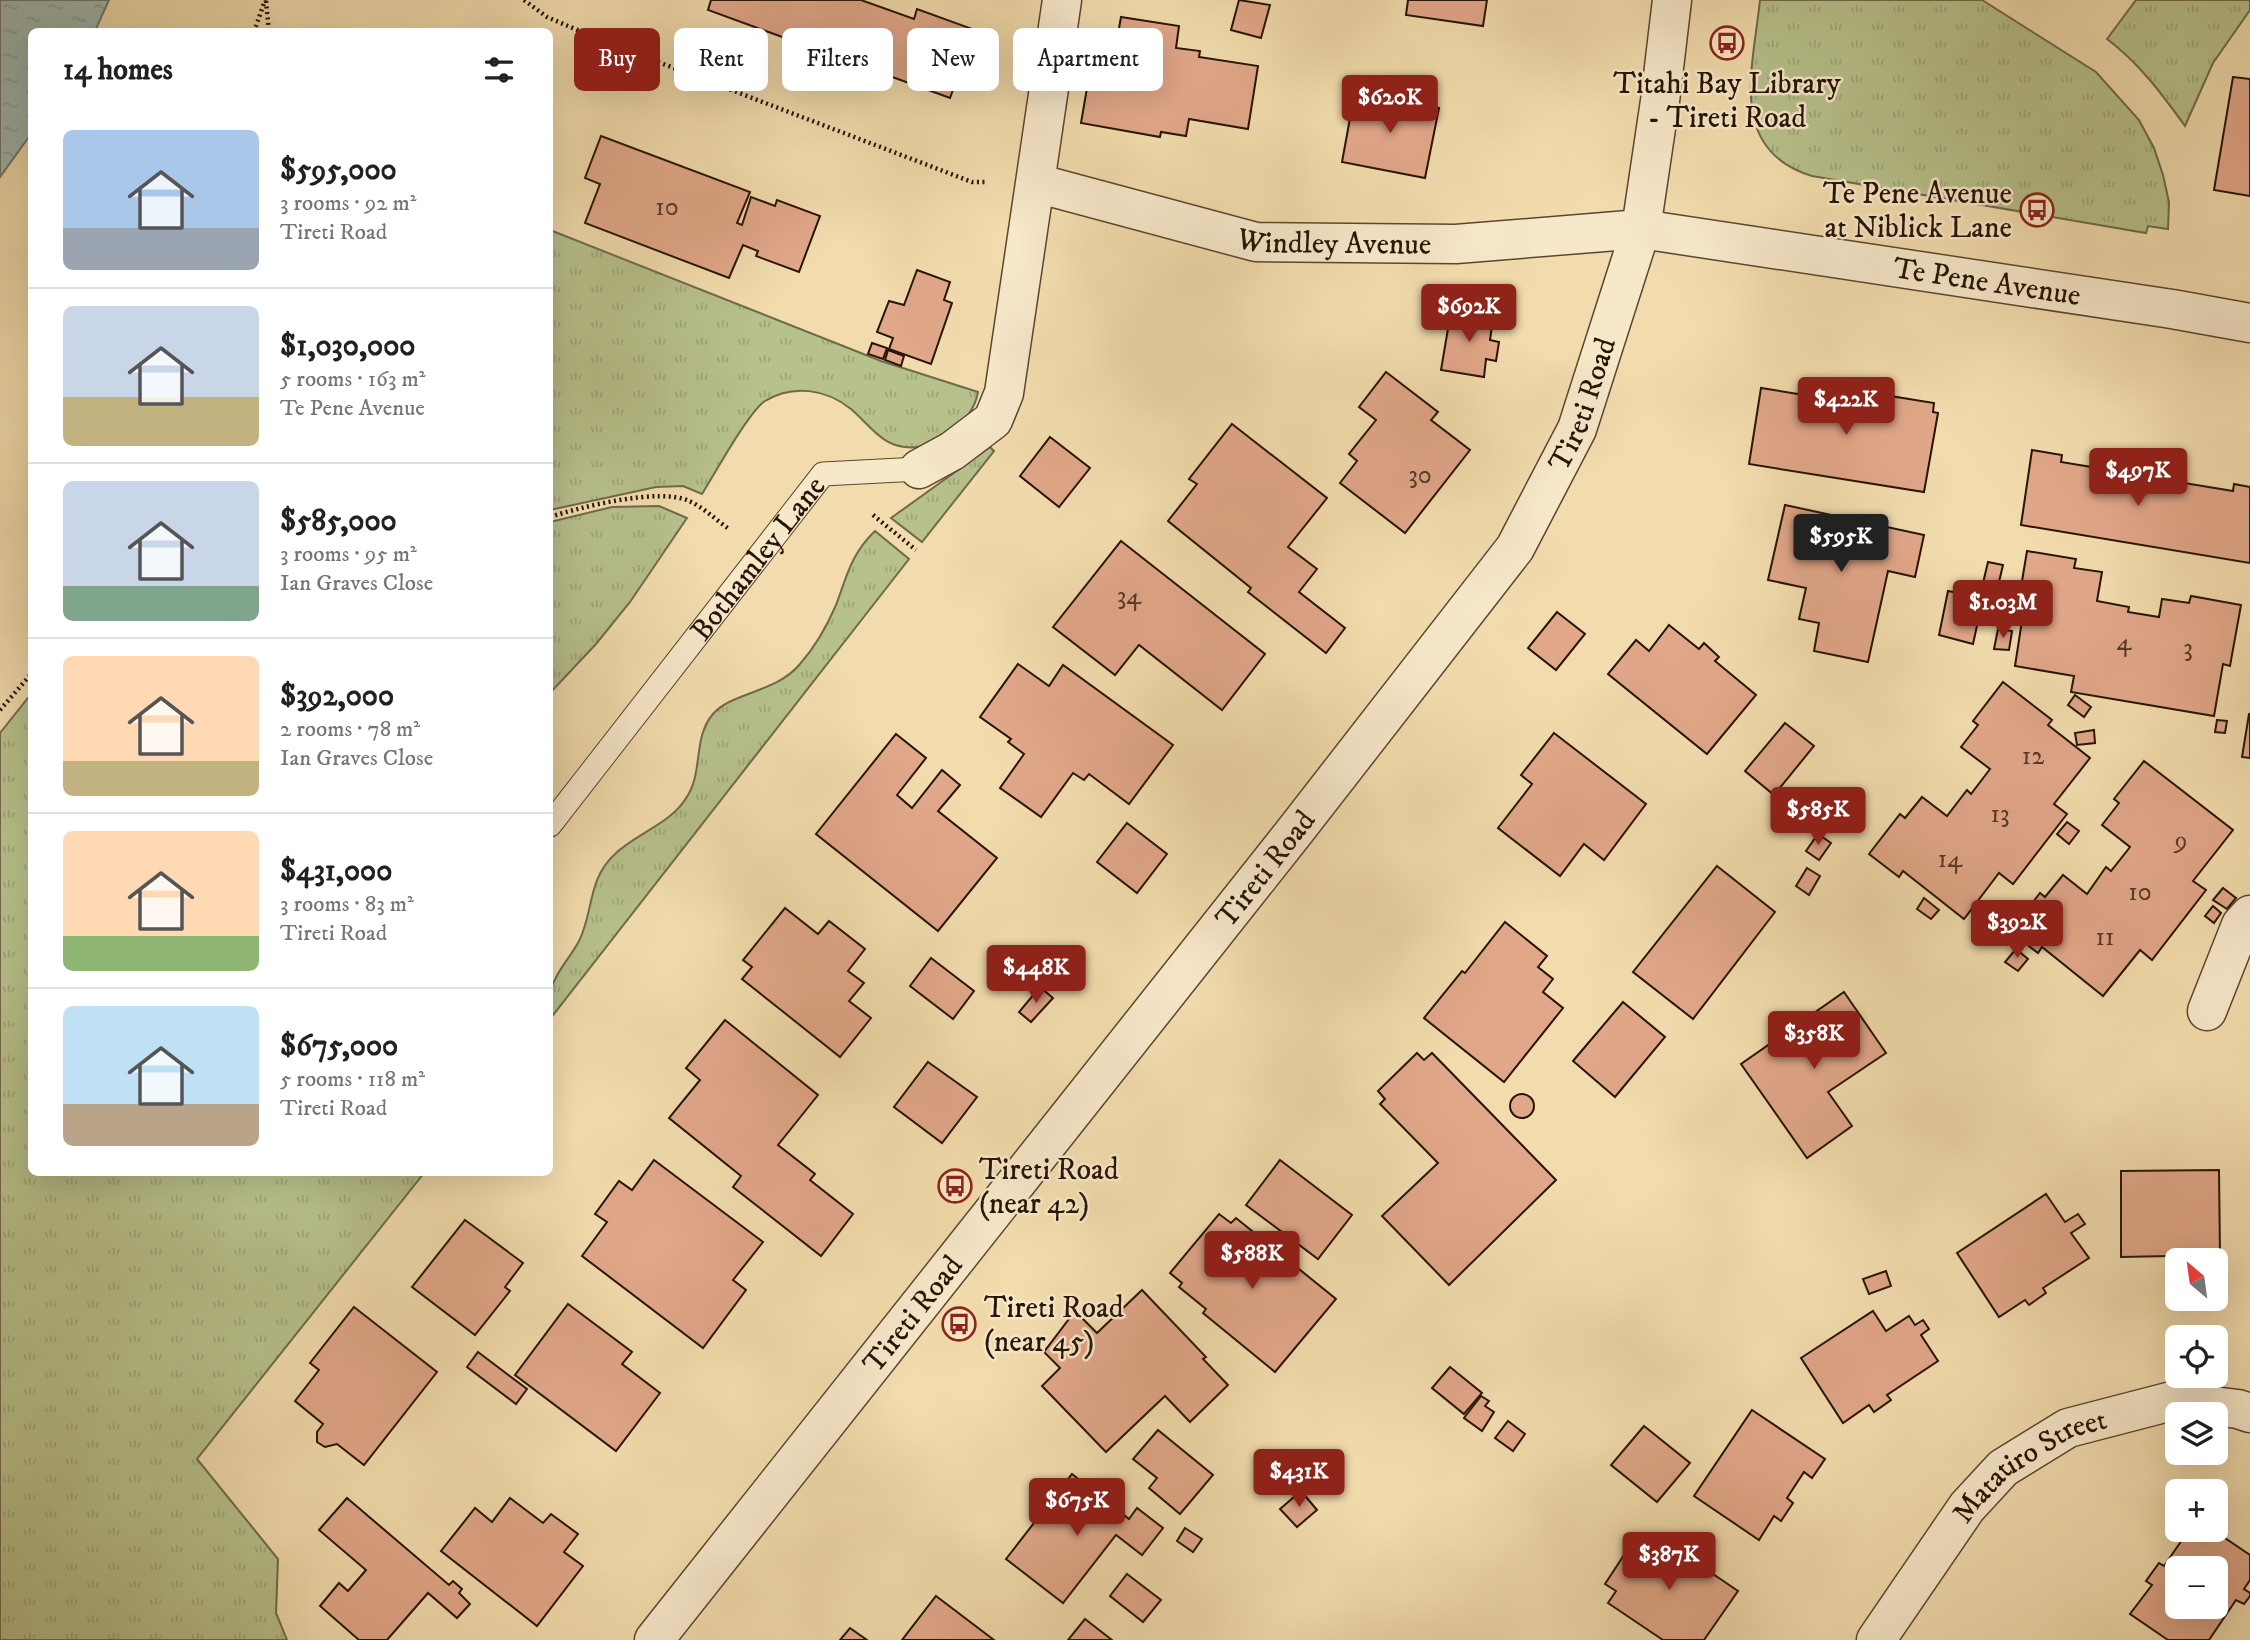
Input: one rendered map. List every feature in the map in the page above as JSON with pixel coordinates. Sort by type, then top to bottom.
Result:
[{"type":"street","name":"Bothamley Lane","points":[[919,469],[952,452],[993,420],[1003,393],[1062,0]]},
{"type":"street","name":"Tireti Road","points":[[654,1640],[1295,831],[1515,548],[1577,429],[1641,229],[1672,0]]},
{"type":"street","name":"Windley Avenue","points":[[1036,183],[1256,242],[1456,244],[1641,229]]},
{"type":"street","name":"Te Pene Avenue","points":[[1641,229],[2250,323]]},
{"type":"street","points":[[2207,1011],[2241,925],[2250,915]]},
{"type":"street","name":"Matatiro Street","points":[[1876,1640],[1967,1507],[2003,1468],[2068,1428],[2172,1401],[2238,1409],[2250,1413]]},
{"type":"lane","name":"Bothamley Lane","points":[[553,821],[823,474],[919,469]]},
{"type":"path","points":[[256,28],[266,0]]},
{"type":"path","points":[[266,0],[269,28]]},
{"type":"path","points":[[524,0],[547,17],[603,41],[972,183]]},
{"type":"path","points":[[553,516],[574,509],[643,497],[670,495],[695,505]]},
{"type":"path","points":[[883,523],[916,550]]},
{"type":"path","points":[[0,710],[28,678]]},
{"type":"green space","points":[[1760,0],[1982,0],[2096,72],[2139,120],[2154,148],[2163,175],[2169,202],[2168,229],[2148,226],[2146,233],[1812,176],[1785,164],[1767,147],[1756,127],[1751,104],[1753,53]]},
{"type":"green space","points":[[2136,0],[2250,0],[2250,10],[2213,63],[2185,126],[2140,69],[2107,39]]},
{"type":"green space","points":[[553,231],[881,361],[978,392],[971,410],[953,430],[925,445],[906,447],[887,441],[851,409],[831,397],[809,391],[787,392],[765,401],[758,407],[702,494],[683,486],[656,487],[553,509]]},
{"type":"green space","points":[[990,447],[994,451],[922,542],[891,518]]},
{"type":"green space","points":[[659,506],[687,518],[630,602],[596,644],[553,690],[553,521],[612,507]]},
{"type":"green space","points":[[875,531],[909,559],[553,1015],[553,983],[584,930],[595,885],[606,864],[624,846],[664,821],[681,805],[693,785],[700,743],[713,714],[731,701],[779,681],[800,664],[829,621],[855,557]]},
{"type":"green space","points":[[28,698],[28,1176],[422,1176],[197,1459],[278,1559],[276,1613],[287,1640],[0,1640],[0,733]]},
{"type":"water","points":[[0,0],[109,0],[96,28],[28,28],[28,138],[0,177]]},
{"type":"building","points":[[711,0],[861,0],[914,19],[917,9],[969,28],[907,28],[907,82],[893,77],[893,28],[782,28],[782,37],[768,32],[768,28],[758,28],[708,10]]},
{"type":"building","points":[[1239,0],[1270,5],[1261,38],[1231,30]]},
{"type":"building","points":[[1408,0],[1487,0],[1483,26],[1406,15]]},
{"type":"building","points":[[1121,17],[1179,26],[1176,48],[1200,51],[1199,57],[1258,66],[1248,129],[1189,119],[1186,136],[1161,132],[1160,137],[1081,123],[1086,91],[1163,91],[1163,28],[1119,28]]},
{"type":"building","points":[[2233,77],[2250,79],[2250,196],[2214,190]]},
{"type":"building","points":[[931,91],[953,91],[950,98]]},
{"type":"building","points":[[1355,91],[1439,108],[1425,178],[1342,162]]},
{"type":"building","points":[[601,136],[750,192],[737,223],[742,225],[751,197],[775,206],[777,200],[820,216],[799,272],[756,256],[758,251],[743,245],[729,278],[585,223],[600,184],[585,178]]},
{"type":"building","points":[[917,270],[950,282],[944,300],[952,303],[931,364],[889,349],[893,338],[877,332],[889,301],[904,305]]},
{"type":"building","points":[[1451,311],[1493,318],[1490,340],[1499,342],[1496,361],[1486,359],[1484,377],[1441,370]]},
{"type":"building","points":[[872,343],[887,348],[883,359],[868,354]]},
{"type":"building","points":[[888,350],[904,356],[901,366],[885,360]]},
{"type":"building","points":[[1386,372],[1438,412],[1431,420],[1470,450],[1405,533],[1340,483],[1357,461],[1349,454],[1376,420],[1359,407]]},
{"type":"building","points":[[1843,385],[1869,390],[1867,402],[1882,403],[1884,395],[1934,403],[1933,412],[1938,413],[1924,492],[1749,464],[1761,388],[1841,401]]},
{"type":"building","points":[[1232,424],[1327,498],[1288,547],[1317,569],[1299,592],[1345,628],[1326,653],[1248,592],[1251,588],[1168,521],[1197,484],[1189,479]]},
{"type":"building","points":[[1050,437],[1090,468],[1059,507],[1020,476]]},
{"type":"building","points":[[2032,450],[2062,455],[2061,462],[2116,471],[2117,465],[2147,469],[2145,476],[2153,477],[2154,471],[2185,476],[2184,483],[2233,491],[2234,484],[2250,487],[2250,563],[2021,525]]},
{"type":"building","points":[[1785,505],[1924,535],[1915,577],[1888,571],[1868,662],[1814,651],[1819,623],[1799,619],[1806,588],[1768,580]]},
{"type":"building","points":[[1121,541],[1265,654],[1222,710],[1139,645],[1115,675],[1053,627]]},
{"type":"building","points":[[2027,551],[2076,559],[2074,568],[2102,572],[2097,601],[2129,607],[2128,612],[2159,617],[2162,599],[2189,603],[2191,596],[2241,605],[2230,666],[2223,664],[2214,716],[2071,692],[2074,676],[2015,666],[2027,588],[2021,587]]},
{"type":"building","points":[[1988,562],[2003,565],[1998,586],[1983,583]]},
{"type":"building","points":[[1948,591],[1983,598],[1973,644],[1939,635]]},
{"type":"building","points":[[1557,612],[1585,634],[1556,670],[1528,648]]},
{"type":"building","points":[[1669,625],[1699,649],[1704,643],[1719,657],[1715,661],[1756,695],[1707,754],[1608,674],[1636,640],[1649,651]]},
{"type":"building","points":[[1998,629],[2012,631],[2009,650],[1994,649]]},
{"type":"building","points":[[1018,664],[1049,686],[1063,665],[1173,745],[1129,804],[1089,774],[1084,780],[1073,773],[1041,817],[1000,788],[1024,754],[1008,742],[1011,739],[980,717]]},
{"type":"building","points":[[2003,682],[2052,720],[2048,725],[2090,758],[2054,804],[2067,814],[2013,884],[1999,873],[1964,919],[1903,871],[1899,877],[1869,854],[1900,814],[1905,818],[1922,797],[1947,816],[1967,790],[1971,794],[1990,769],[1961,747],[1978,725],[1973,721]]},
{"type":"building","points":[[2075,695],[2091,707],[2084,717],[2068,705]]},
{"type":"building","points":[[2250,714],[2250,758],[2242,757]]},
{"type":"building","points":[[2217,720],[2227,721],[2225,733],[2215,732]]},
{"type":"building","points":[[1785,723],[1814,746],[1774,795],[1745,771]]},
{"type":"building","points":[[2094,730],[2095,743],[2077,745],[2075,733]]},
{"type":"building","points":[[1554,733],[1646,804],[1604,860],[1584,844],[1560,876],[1498,828],[1532,784],[1521,775]]},
{"type":"building","points":[[896,734],[926,758],[897,795],[912,808],[942,770],[960,785],[938,811],[997,858],[938,931],[816,834]]},
{"type":"building","points":[[2144,761],[2233,830],[2193,881],[2206,890],[2152,960],[2140,950],[2103,996],[2042,947],[2038,953],[2010,932],[2040,893],[2045,897],[2063,875],[2087,894],[2106,867],[2111,871],[2130,847],[2102,825],[2119,803],[2114,799]]},
{"type":"building","points":[[2067,822],[2079,831],[2069,844],[2057,834]]},
{"type":"building","points":[[1127,823],[1167,854],[1137,893],[1097,862]]},
{"type":"building","points":[[1818,834],[1831,843],[1819,860],[1806,851]]},
{"type":"building","points":[[1717,866],[1775,912],[1693,1019],[1633,972]]},
{"type":"building","points":[[1807,868],[1820,876],[1809,895],[1796,886]]},
{"type":"building","points":[[2223,888],[2236,898],[2227,909],[2213,900]]},
{"type":"building","points":[[1924,898],[1939,910],[1931,919],[1917,909]]},
{"type":"building","points":[[2213,906],[2221,913],[2214,923],[2205,916]]},
{"type":"building","points":[[785,908],[818,934],[829,921],[865,949],[848,971],[864,983],[849,1001],[871,1018],[840,1057],[742,979],[752,967],[743,960]]},
{"type":"building","points":[[1505,922],[1547,956],[1538,967],[1553,979],[1543,992],[1563,1008],[1504,1082],[1424,1018],[1462,971],[1465,973]]},
{"type":"building","points":[[2016,949],[2028,959],[2018,971],[2005,962]]},
{"type":"building","points":[[931,958],[974,991],[953,1019],[910,986]]},
{"type":"building","points":[[1040,987],[1053,998],[1031,1022],[1019,1012]]},
{"type":"building","points":[[1844,992],[1886,1053],[1828,1092],[1852,1126],[1807,1158],[1741,1064]]},
{"type":"building","points":[[1623,1002],[1665,1037],[1615,1097],[1573,1061]]},
{"type":"building","points":[[725,1020],[818,1095],[778,1145],[815,1174],[810,1180],[853,1214],[821,1256],[733,1187],[741,1176],[669,1118],[700,1080],[686,1068]]},
{"type":"building","points":[[1417,1053],[1424,1060],[1432,1053],[1556,1180],[1449,1285],[1382,1216],[1438,1163],[1380,1104],[1385,1099],[1378,1091]]},
{"type":"building","points":[[928,1062],[977,1097],[942,1143],[894,1107]]},
{"type":"building","points":[[1522,1094],[1533,1101],[1534,1106],[1527,1117],[1522,1118],[1511,1111],[1510,1106],[1517,1095]]},
{"type":"building","points":[[654,1160],[763,1242],[733,1280],[746,1290],[703,1348],[582,1256],[607,1222],[595,1214],[619,1181],[632,1190]]},
{"type":"building","points":[[1280,1160],[1352,1215],[1318,1259],[1246,1205]]},
{"type":"building","points":[[2219,1170],[2220,1248],[2165,1248],[2165,1256],[2121,1257],[2121,1171]]},
{"type":"building","points":[[2046,1194],[2065,1222],[2078,1214],[2085,1224],[2071,1233],[2089,1258],[2043,1288],[2046,1293],[2029,1305],[2025,1300],[1999,1317],[1957,1253]]},
{"type":"building","points":[[1219,1214],[1231,1223],[1236,1218],[1336,1299],[1275,1372],[1203,1313],[1206,1309],[1179,1287],[1182,1283],[1170,1273]]},
{"type":"building","points":[[465,1220],[523,1263],[505,1287],[510,1291],[475,1335],[412,1287]]},
{"type":"building","points":[[1886,1271],[1891,1286],[1869,1294],[1863,1279]]},
{"type":"building","points":[[1142,1290],[1206,1357],[1203,1359],[1228,1385],[1190,1422],[1165,1396],[1106,1452],[1042,1386],[1060,1368],[1044,1352],[1075,1311],[1097,1333]]},
{"type":"building","points":[[568,1304],[632,1352],[622,1364],[660,1393],[616,1451],[515,1375]]},
{"type":"building","points":[[354,1307],[437,1372],[364,1465],[337,1444],[325,1447],[317,1442],[317,1432],[323,1424],[295,1401],[319,1370],[310,1363]]},
{"type":"building","points":[[1873,1311],[1886,1331],[1909,1316],[1915,1325],[1923,1320],[1929,1329],[1921,1335],[1938,1361],[1887,1395],[1891,1400],[1874,1412],[1869,1405],[1843,1423],[1801,1358]]},
{"type":"building","points":[[478,1352],[527,1389],[516,1404],[467,1367]]},
{"type":"building","points":[[1450,1367],[1482,1393],[1464,1414],[1432,1388]]},
{"type":"building","points":[[1481,1396],[1489,1401],[1485,1406],[1494,1412],[1482,1431],[1464,1418]]},
{"type":"building","points":[[1752,1410],[1825,1459],[1812,1478],[1804,1472],[1787,1498],[1793,1503],[1781,1521],[1774,1516],[1759,1540],[1694,1496]]},
{"type":"building","points":[[1508,1421],[1525,1434],[1513,1451],[1495,1438]]},
{"type":"building","points":[[1644,1426],[1690,1463],[1657,1502],[1611,1465]]},
{"type":"building","points":[[1158,1430],[1213,1475],[1180,1514],[1149,1488],[1157,1478],[1133,1459]]},
{"type":"building","points":[[1072,1474],[1129,1519],[1137,1508],[1163,1528],[1142,1555],[1116,1535],[1063,1603],[1006,1559]]},
{"type":"building","points":[[1301,1491],[1317,1510],[1297,1527],[1280,1509]]},
{"type":"building","points":[[347,1498],[449,1585],[453,1581],[462,1589],[459,1593],[470,1604],[457,1618],[428,1593],[387,1640],[359,1640],[320,1606],[339,1583],[348,1591],[366,1570],[319,1530]]},
{"type":"building","points":[[510,1498],[543,1523],[551,1514],[578,1534],[564,1552],[583,1566],[537,1626],[441,1551],[475,1508],[492,1522]]},
{"type":"building","points":[[1185,1528],[1202,1539],[1193,1552],[1177,1541]]},
{"type":"building","points":[[1654,1534],[1738,1591],[1704,1640],[1663,1640],[1608,1603],[1616,1591],[1605,1584],[1630,1546],[1642,1554]]},
{"type":"building","points":[[2228,1540],[2250,1555],[2250,1580],[2244,1589],[2250,1596],[2244,1604],[2236,1600],[2228,1612],[2228,1556],[2171,1556],[2181,1542]]},
{"type":"building","points":[[2159,1563],[2165,1565],[2165,1619],[2223,1619],[2209,1640],[2168,1640],[2130,1614],[2152,1585],[2146,1581]]},
{"type":"building","points":[[1127,1574],[1161,1600],[1143,1622],[1110,1596]]},
{"type":"building","points":[[936,1596],[994,1640],[902,1640]]},
{"type":"building","points":[[1085,1619],[1112,1640],[1068,1640]]},
{"type":"building","points":[[850,1628],[867,1640],[840,1640]]},
{"type":"place","name":"Titahi Bay Library - Tireti Road","points":[[1727,43]]},
{"type":"place","name":"Te Pene Avenue at Niblick Lane","points":[[2037,210]]},
{"type":"place","name":"Tireti Road (near 42)","points":[[955,1186]]},
{"type":"place","name":"Tireti Road (near 45)","points":[[959,1324]]}]
